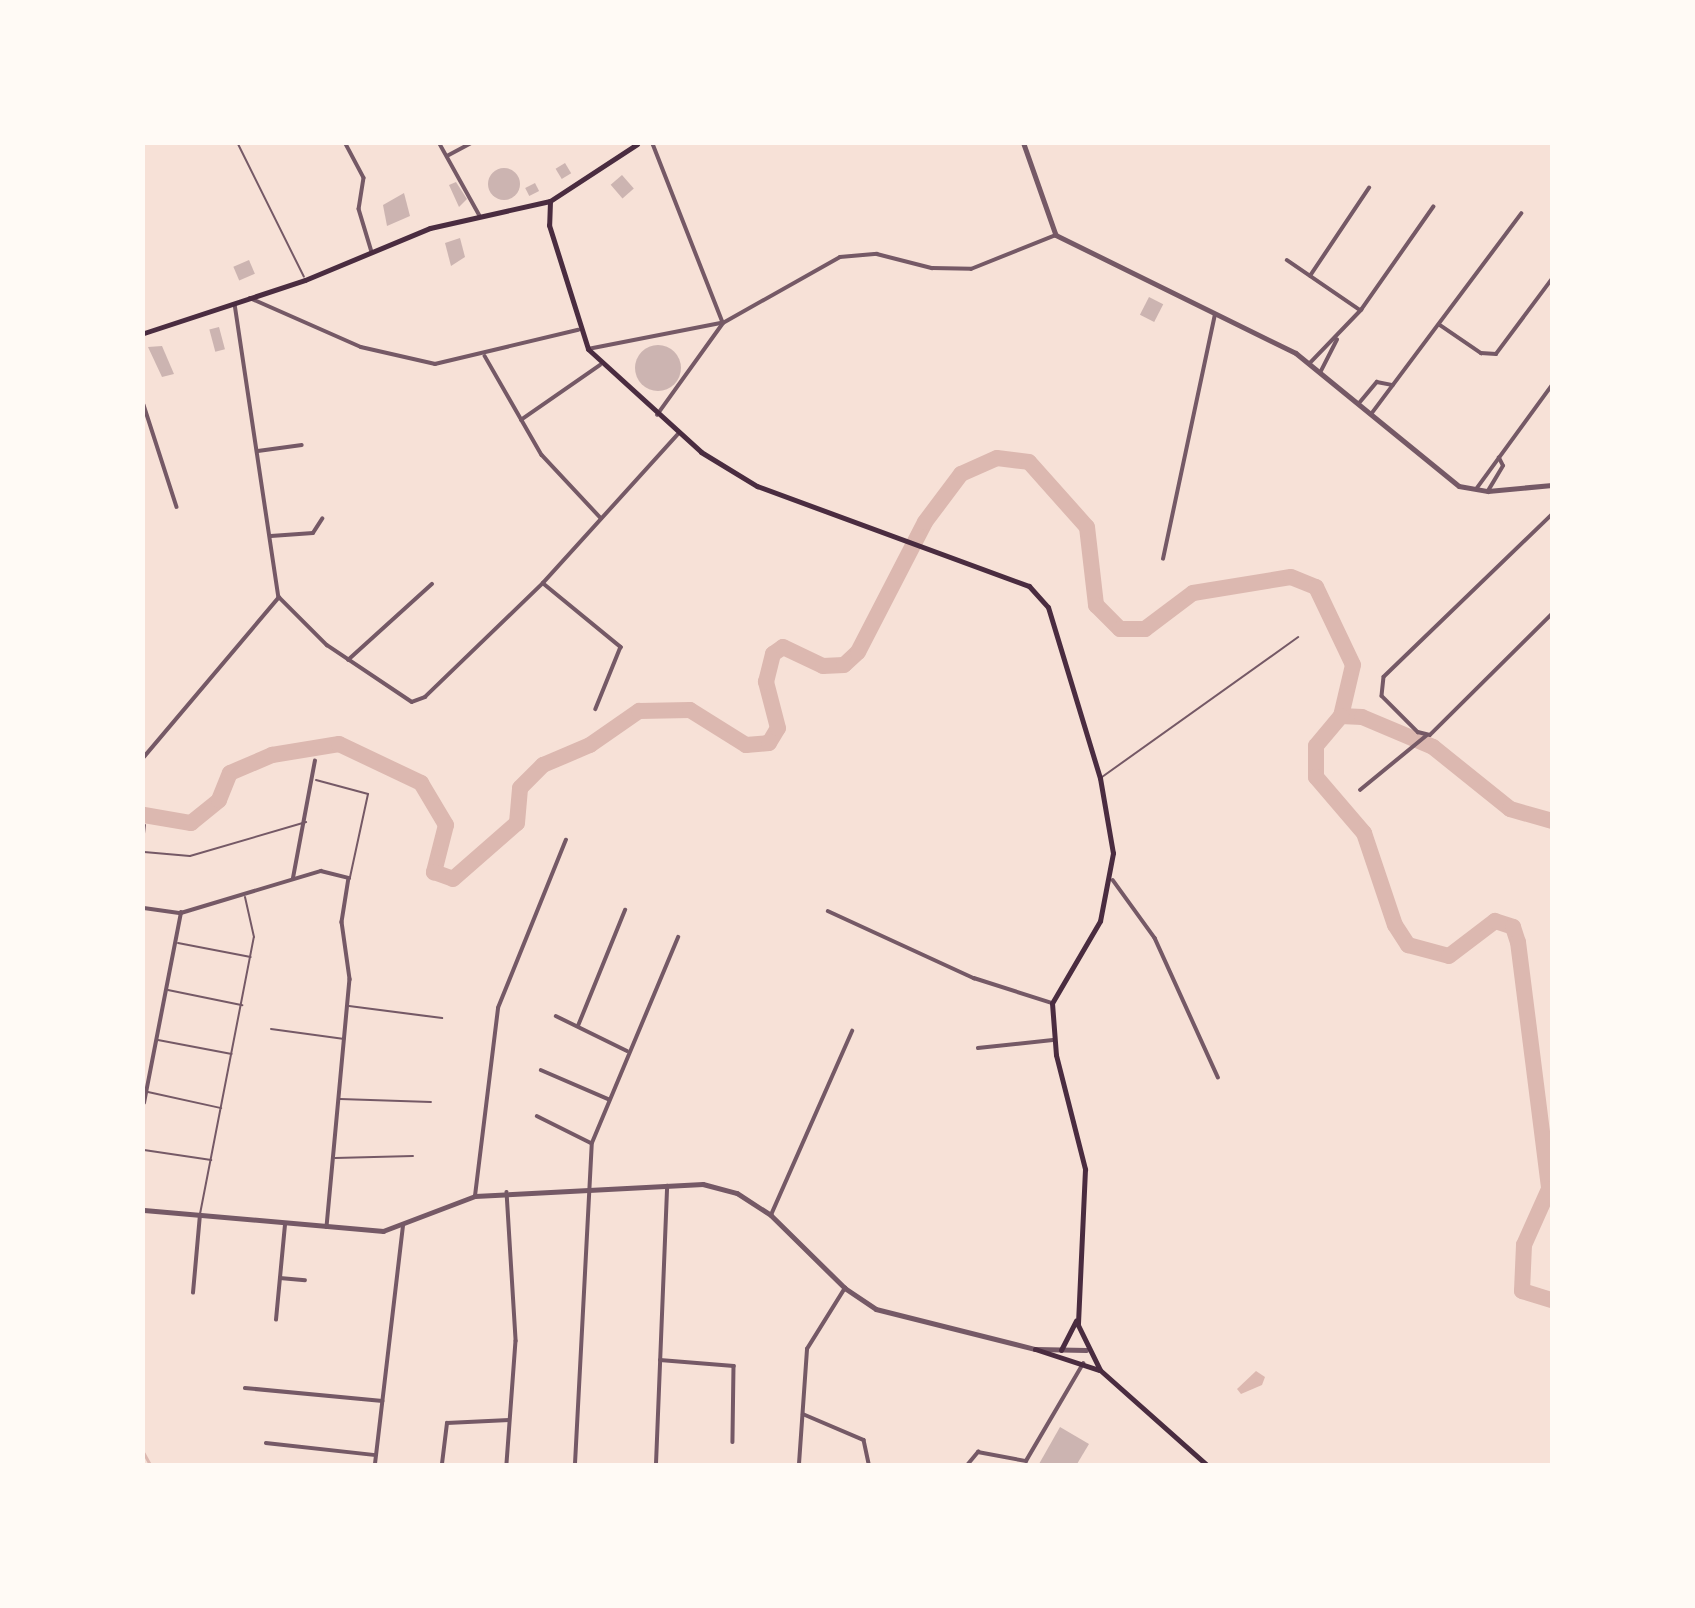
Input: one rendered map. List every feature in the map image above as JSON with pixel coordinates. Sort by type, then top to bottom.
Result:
[{"type":"main road","points":[[144,332],[305,280],[372,252],[480,216],[550,201],[637,144]]},
{"type":"main road","points":[[550,201],[549,225],[578,330],[588,349],[600,365],[678,434],[757,486],[927,545],[1041,596],[1100,778],[1113,880],[1100,921],[1052,1003],[1054,1040],[1085,1169],[1077,1311],[1072,1336],[1061,1350]]},
{"type":"main road","points":[[1077,1311],[1086,1350],[1100,1370],[1206,1465]]},
{"type":"main road","points":[[1035,1349],[1100,1370]]},
{"type":"street","points":[[346,144],[363,178],[359,209],[372,252]]},
{"type":"street","points":[[440,144],[480,216]]},
{"type":"street","points":[[447,156],[470,144]]},
{"type":"street","points":[[653,144],[723,323]]},
{"type":"street","points":[[1024,144],[1056,235],[1310,363],[1360,402],[1445,476],[1475,491],[1552,485]]},
{"type":"street","points":[[1310,276],[1369,188]]},
{"type":"street","points":[[1310,363],[1337,340],[1361,310],[1433,207]]},
{"type":"street","points":[[1372,413],[1521,214]]},
{"type":"street","points":[[588,349],[723,323],[840,257],[877,254],[932,268],[971,269],[1056,235]]},
{"type":"street","points":[[1287,260],[1361,310]]},
{"type":"street","points":[[1440,325],[1481,353],[1496,354],[1552,279]]},
{"type":"street","points":[[249,297],[397,358],[435,364],[485,356],[578,330]]},
{"type":"street","points":[[235,302],[279,597],[348,660],[419,701],[543,583],[678,434]]},
{"type":"street","points":[[1163,559],[1215,314]]},
{"type":"street","points":[[657,415],[723,323]]},
{"type":"street","points":[[1321,371],[1337,340]]},
{"type":"street","points":[[485,356],[521,420],[570,490],[601,518]]},
{"type":"street","points":[[521,420],[600,365]]},
{"type":"street","points":[[1360,402],[1377,382],[1393,385]]},
{"type":"street","points":[[1475,491],[1552,385]]},
{"type":"street","points":[[144,405],[177,507]]},
{"type":"street","points":[[258,451],[302,445]]},
{"type":"street","points":[[1488,491],[1503,466],[1499,458]]},
{"type":"street","points":[[1425,737],[1382,696],[1384,677],[1552,515]]},
{"type":"street","points":[[271,536],[313,533],[322,519]]},
{"type":"street","points":[[543,583],[621,647],[596,709]]},
{"type":"street","points":[[348,660],[432,584]]},
{"type":"street","points":[[144,757],[279,597]]},
{"type":"street","points":[[1360,790],[1425,737],[1552,614]]},
{"type":"street","points":[[293,878],[316,780],[315,761]]},
{"type":"street","points":[[475,1196],[498,1008],[566,840]]},
{"type":"street","points":[[144,908],[181,913],[245,897],[293,878],[321,871],[349,878],[342,922],[348,1006],[327,1227]]},
{"type":"street","points":[[1113,880],[1154,938],[1218,1077]]},
{"type":"street","points":[[578,1026],[625,911]]},
{"type":"street","points":[[828,911],[974,978],[1052,1003]]},
{"type":"street","points":[[144,1102],[181,913]]},
{"type":"street","points":[[575,1465],[587,1187],[592,1143],[627,1051],[678,937]]},
{"type":"street","points":[[556,1016],[627,1051]]},
{"type":"street","points":[[771,1215],[852,1031]]},
{"type":"street","points":[[978,1048],[1054,1040]]},
{"type":"street","points":[[541,1070],[608,1099]]},
{"type":"street","points":[[537,1116],[592,1143]]},
{"type":"street","points":[[656,1465],[667,1186]]},
{"type":"street","points":[[144,1210],[383,1231],[475,1196],[587,1187],[723,1188],[771,1215],[845,1288],[896,1318],[1035,1349],[1086,1350]]},
{"type":"street","points":[[507,1192],[516,1341],[507,1465]]},
{"type":"street","points":[[193,1293],[200,1215]]},
{"type":"street","points":[[276,1320],[285,1224]]},
{"type":"street","points":[[375,1465],[403,1225]]},
{"type":"street","points":[[280,1278],[305,1280]]},
{"type":"street","points":[[800,1465],[807,1349],[845,1288]]},
{"type":"street","points":[[660,1360],[734,1366],[733,1442]]},
{"type":"street","points":[[968,1465],[978,1452],[1026,1461],[1083,1364]]},
{"type":"street","points":[[245,1388],[382,1401]]},
{"type":"street","points":[[803,1414],[864,1440],[869,1465]]},
{"type":"street","points":[[442,1465],[447,1423],[509,1420]]},
{"type":"street","points":[[266,1443],[376,1455]]},
{"type":"lane","points":[[238,144],[305,280]]},
{"type":"lane","points":[[1100,778],[1298,637]]},
{"type":"lane","points":[[316,780],[368,794],[349,878]]},
{"type":"lane","points":[[144,852],[190,856],[306,822]]},
{"type":"lane","points":[[144,834],[145,825]]},
{"type":"lane","points":[[200,1215],[251,957],[253,916],[245,897]]},
{"type":"lane","points":[[177,943],[251,957]]},
{"type":"lane","points":[[167,990],[242,1005]]},
{"type":"lane","points":[[348,1006],[442,1018]]},
{"type":"lane","points":[[271,1029],[345,1039]]},
{"type":"lane","points":[[157,1040],[232,1054]]},
{"type":"lane","points":[[146,1092],[222,1108]]},
{"type":"lane","points":[[339,1099],[431,1102]]},
{"type":"lane","points":[[144,1150],[212,1160]]},
{"type":"lane","points":[[334,1158],[413,1156]]},
{"type":"shaded area","points":[[1256,1371],[1265,1377],[1262,1385],[1241,1394],[1237,1389]]},
{"type":"building","points":[[565,163],[571,173],[562,179],[556,169]]},
{"type":"building","points":[[504,168],[516,172],[520,184],[516,196],[504,200],[492,196],[488,184],[492,172]]},
{"type":"building","points":[[622,175],[634,189],[622,198],[611,185]]},
{"type":"building","points":[[456,182],[467,199],[459,207],[449,185]]},
{"type":"building","points":[[535,183],[539,191],[529,196],[525,188]]},
{"type":"building","points":[[404,193],[410,216],[387,226],[383,205]]},
{"type":"building","points":[[460,238],[465,257],[451,266],[445,243]]},
{"type":"building","points":[[249,260],[255,274],[239,280],[233,267]]},
{"type":"building","points":[[1149,297],[1163,304],[1154,322],[1140,315]]},
{"type":"building","points":[[219,327],[225,349],[215,352],[209,330]]},
{"type":"building","points":[[658,345],[674,352],[681,368],[674,384],[658,391],[642,384],[635,368],[642,352]]},
{"type":"building","points":[[162,346],[174,374],[162,377],[148,347]]},
{"type":"building","points":[[1060,1427],[1089,1444],[1077,1464],[1039,1464]]},
{"type":"waterway","points":[[144,815],[191,823],[219,800],[230,773],[272,755],[339,744],[421,783],[446,825],[434,872],[453,879],[517,823],[520,788],[543,765],[590,745],[639,711],[690,710],[746,745],[769,743],[778,728],[766,682],[773,654],[783,647],[823,666],[844,665],[858,652],[925,522],[961,474],[997,458],[1029,462],[1087,527],[1096,605],[1120,629],[1145,629],[1193,593],[1291,577],[1316,587],[1353,665],[1341,716],[1316,746],[1316,777],[1364,833],[1395,925],[1408,945],[1449,956],[1495,921],[1513,927],[1518,942],[1549,1189],[1524,1245],[1522,1291],[1552,1300]]},
{"type":"waterway","points":[[1341,716],[1362,717],[1433,747],[1510,809],[1552,821]]},
{"type":"waterway","points":[[144,1453],[150,1464]]}]
